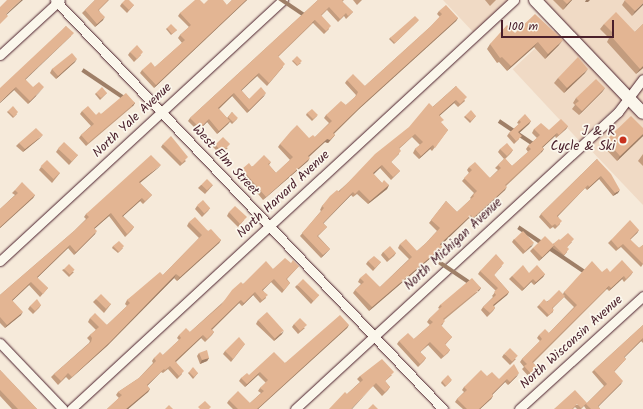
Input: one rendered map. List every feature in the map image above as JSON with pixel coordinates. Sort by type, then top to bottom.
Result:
[{"type":"main road","points":[[536,0],[643,113]]},
{"type":"street","name":"North Yale Avenue","points":[[0,261],[283,0]]},
{"type":"street","name":"North Harvard Avenue","points":[[71,409],[514,0]]},
{"type":"street","name":"West Elm Street","points":[[57,1],[161,113],[443,409]]},
{"type":"street","points":[[0,55],[57,1]]},
{"type":"street","name":"North Michigan Avenue","points":[[295,409],[618,112],[643,79]]},
{"type":"street","name":"North Wisconsin Avenue","points":[[519,409],[643,296]]},
{"type":"street","points":[[0,343],[63,409]]},
{"type":"shaded area","points":[[443,0],[510,0],[475,34]]},
{"type":"shaded area","points":[[539,0],[643,0],[643,109]]},
{"type":"shaded area","points":[[558,27],[625,99],[579,141],[513,69]]},
{"type":"shaded area","points":[[628,102],[643,117],[643,205],[586,145]]},
{"type":"building","points":[[7,0],[21,0],[6,14],[8,16],[0,24],[0,7]]},
{"type":"building","points":[[95,0],[108,0],[98,10],[105,17],[97,24],[85,10]]},
{"type":"building","points":[[125,0],[129,0],[134,5],[129,10],[122,3]]},
{"type":"building","points":[[195,0],[200,0],[204,4],[208,0],[223,0],[227,5],[232,0],[246,0],[156,85],[142,70],[151,62],[155,67],[185,40],[180,35],[191,25],[180,13]]},
{"type":"building","points":[[318,0],[343,0],[342,1],[353,12],[348,16],[346,13],[340,19],[329,7],[321,15],[331,26],[326,31],[315,20],[278,56],[285,64],[269,83],[259,73],[241,90],[249,99],[261,87],[266,93],[249,110],[234,93],[218,108],[230,121],[219,131],[209,119],[200,128],[190,118]]},
{"type":"building","points":[[563,0],[571,0],[567,4]]},
{"type":"building","points":[[625,0],[643,0],[643,3],[635,11]]},
{"type":"building","points":[[446,5],[458,18],[361,106],[333,133],[335,135],[330,140],[327,139],[308,156],[310,158],[266,197],[242,169],[249,163],[252,167],[264,155],[271,162],[268,164],[276,173],[293,157],[280,144],[297,125],[309,138],[313,135],[315,137],[332,121],[326,115],[341,101],[346,105],[356,96],[358,92],[347,80],[353,74],[365,86],[430,27],[442,14],[439,11]]},
{"type":"building","points":[[616,12],[635,32],[643,24],[643,66],[640,69],[611,36],[613,33],[604,24]]},
{"type":"building","points":[[535,14],[563,40],[548,54],[538,42],[511,66],[502,57],[500,58],[490,44],[507,25],[515,33]]},
{"type":"building","points":[[415,16],[419,20],[395,43],[390,38]]},
{"type":"building","points":[[171,24],[177,30],[172,34],[167,28]]},
{"type":"building","points":[[66,26],[74,33],[25,79],[33,87],[39,82],[44,87],[30,101],[16,87],[0,102],[0,88]]},
{"type":"building","points":[[137,45],[143,52],[137,59],[130,52]]},
{"type":"building","points":[[72,53],[77,59],[58,76],[52,69]]},
{"type":"building","points":[[297,56],[302,61],[298,65],[293,60]]},
{"type":"building","points":[[578,57],[588,69],[567,88],[558,78]]},
{"type":"building","points":[[596,79],[605,88],[582,111],[575,104],[579,101],[576,98]]},
{"type":"building","points":[[456,86],[467,97],[460,104],[456,100],[439,115],[444,120],[441,122],[448,130],[435,148],[433,145],[421,156],[415,149],[423,142],[415,134],[399,148],[401,151],[391,162],[400,171],[393,177],[382,165],[373,173],[382,183],[384,180],[389,185],[370,201],[359,190],[355,194],[353,192],[323,223],[327,227],[317,236],[330,249],[323,255],[302,233],[324,208],[322,206],[337,190],[339,192],[375,154],[409,127],[429,103],[433,107]]},
{"type":"building","points":[[102,87],[107,93],[101,98],[96,93]]},
{"type":"building","points":[[126,93],[135,103],[88,143],[81,135],[94,124],[82,111],[88,106],[96,115],[99,112],[101,114]]},
{"type":"building","points":[[13,106],[18,112],[14,117],[8,111]]},
{"type":"building","points":[[312,109],[318,115],[313,119],[307,113]]},
{"type":"building","points":[[471,110],[476,116],[471,121],[465,116]]},
{"type":"building","points":[[232,112],[238,118],[233,122],[228,117]]},
{"type":"building","points":[[525,114],[531,121],[518,132],[522,136],[516,141],[509,133],[521,122],[519,120]]},
{"type":"building","name":"J & R Cycle & Ski","points":[[631,116],[643,128],[643,134],[620,156],[606,140]]},
{"type":"building","points":[[561,119],[568,126],[559,135],[557,133],[542,147],[544,149],[505,185],[507,187],[473,218],[471,215],[440,244],[442,247],[372,307],[355,290],[364,282],[360,278],[366,273],[380,287],[412,257],[400,244],[406,239],[417,251],[426,243],[440,228],[431,220],[446,201],[457,212],[474,196],[473,195],[477,191],[464,178],[472,170],[469,167],[475,162],[490,178],[501,168],[498,165],[505,158],[512,166],[531,149],[528,146],[540,135],[534,129],[541,123],[549,130]]},
{"type":"building","points":[[36,128],[43,135],[25,149],[19,143]]},
{"type":"building","points":[[171,136],[188,157],[182,163],[163,144]]},
{"type":"building","points":[[223,137],[230,144],[222,152],[215,145]]},
{"type":"building","points":[[64,142],[78,155],[72,162],[58,149]]},
{"type":"building","points":[[507,143],[513,150],[507,156],[500,149]]},
{"type":"building","points":[[151,155],[161,165],[139,182],[152,195],[145,201],[142,198],[122,216],[134,227],[127,234],[111,213],[94,228],[97,231],[76,252],[70,245],[37,277],[48,288],[43,294],[31,282],[12,300],[23,312],[7,325],[0,317],[0,295],[74,231],[89,217],[86,214]]},
{"type":"building","points":[[597,159],[611,174],[620,190],[615,193],[601,176],[589,187],[588,185],[557,216],[562,221],[557,226],[555,224],[552,226],[541,214]]},
{"type":"building","points":[[47,160],[60,173],[53,179],[41,166]]},
{"type":"building","points":[[207,179],[213,185],[207,190],[201,185]]},
{"type":"building","points":[[22,182],[35,195],[0,227],[0,209],[18,193],[15,190]]},
{"type":"building","points":[[203,200],[210,208],[204,214],[197,205]]},
{"type":"building","points":[[235,206],[247,217],[240,224],[229,212]]},
{"type":"building","points":[[195,217],[208,231],[211,229],[221,240],[180,277],[176,274],[110,342],[72,377],[68,373],[61,381],[54,374],[91,342],[92,338],[90,335],[99,327],[90,318],[95,313],[107,325],[130,303],[127,300],[160,272],[163,275],[202,235],[189,222]]},
{"type":"building","points":[[630,220],[639,230],[630,239],[639,248],[643,245],[643,264],[623,244],[618,248],[611,240]]},
{"type":"building","points":[[523,231],[534,243],[525,251],[514,239]]},
{"type":"building","points":[[568,233],[574,239],[567,247],[569,249],[564,255],[553,244]]},
{"type":"building","points":[[545,236],[554,245],[542,257],[533,248]]},
{"type":"building","points":[[119,241],[124,246],[119,252],[113,246]]},
{"type":"building","points":[[390,246],[396,253],[389,259],[383,252]]},
{"type":"building","points":[[496,254],[504,263],[494,275],[509,292],[493,305],[495,308],[490,313],[483,307],[496,295],[494,292],[498,288],[480,271]]},
{"type":"building","points":[[374,256],[381,262],[375,268],[368,261]]},
{"type":"building","points":[[285,258],[291,263],[293,260],[299,266],[286,279],[290,283],[284,290],[274,279],[262,290],[268,295],[262,300],[255,292],[244,303],[241,300],[211,329],[214,332],[207,339],[203,335],[175,361],[184,371],[179,376],[170,366],[165,370],[164,369],[147,385],[150,389],[126,409],[107,409],[122,395],[118,392],[139,378],[156,361],[154,358],[160,352],[163,355],[181,338],[179,335],[186,328],[190,332],[221,305],[232,290],[241,282],[243,284],[266,261],[273,269]]},
{"type":"building","points":[[622,260],[633,272],[626,279],[624,276],[611,288],[609,286],[532,362],[539,369],[532,375],[524,366],[527,364],[522,359],[542,339],[539,335],[545,329],[549,333],[577,305],[564,292],[592,261],[602,272],[607,268],[610,272]]},
{"type":"building","points":[[69,264],[75,270],[70,275],[64,269]]},
{"type":"building","points":[[523,265],[529,273],[537,265],[545,274],[536,282],[533,279],[524,288],[512,276]]},
{"type":"building","points":[[472,278],[481,288],[443,319],[445,321],[441,325],[452,337],[445,344],[450,350],[444,356],[430,342],[420,352],[426,358],[420,364],[399,341],[408,333],[414,339],[433,322],[429,319],[442,306],[440,305]]},
{"type":"building","points":[[303,279],[319,295],[314,301],[297,285]]},
{"type":"building","points":[[559,290],[565,296],[552,308],[554,310],[549,315],[539,305],[544,299],[547,302]]},
{"type":"building","points":[[101,294],[111,304],[106,309],[96,299]]},
{"type":"building","points":[[37,299],[41,305],[35,311],[30,306]]},
{"type":"building","points":[[267,312],[284,331],[275,339],[258,320]]},
{"type":"building","points":[[340,315],[349,325],[257,409],[238,409],[229,400],[238,391],[250,403],[264,391],[260,388],[268,380],[260,372],[247,384],[241,378],[247,373],[249,375],[274,352],[285,363]]},
{"type":"building","points":[[300,318],[307,325],[300,331],[294,324]]},
{"type":"building","points":[[643,325],[643,338],[624,357],[626,359],[614,371],[623,381],[598,406],[600,409],[591,409],[586,404],[607,384],[594,370]]},
{"type":"building","points":[[239,337],[245,344],[233,359],[225,351]]},
{"type":"building","points":[[510,348],[518,356],[512,361],[504,354]]},
{"type":"building","points":[[207,350],[209,358],[202,360],[199,353]]},
{"type":"building","points":[[382,359],[394,372],[385,381],[390,387],[385,392],[376,383],[351,409],[329,409],[345,392],[347,394],[363,380],[360,376]]},
{"type":"building","points":[[514,364],[519,373],[510,382],[507,379],[492,394],[493,396],[479,409],[467,409],[457,399],[467,390],[464,387],[481,370],[487,376],[492,372],[499,379]]},
{"type":"building","points":[[193,367],[198,373],[194,377],[189,372]]},
{"type":"building","points":[[0,370],[37,409],[18,409],[0,390]]},
{"type":"building","points":[[448,375],[452,380],[446,386],[442,381]]},
{"type":"building","points":[[575,390],[587,403],[581,408],[577,404],[572,409],[554,409]]},
{"type":"building","points":[[205,401],[211,407],[209,409],[200,409],[198,407]]},
{"type":"building","points":[[373,404],[378,409],[368,409]]},
{"type":"building","points":[[169,405],[173,409],[165,409]]},
{"type":"place","name":"J & R Cycle & Ski","points":[[623,140]]}]
